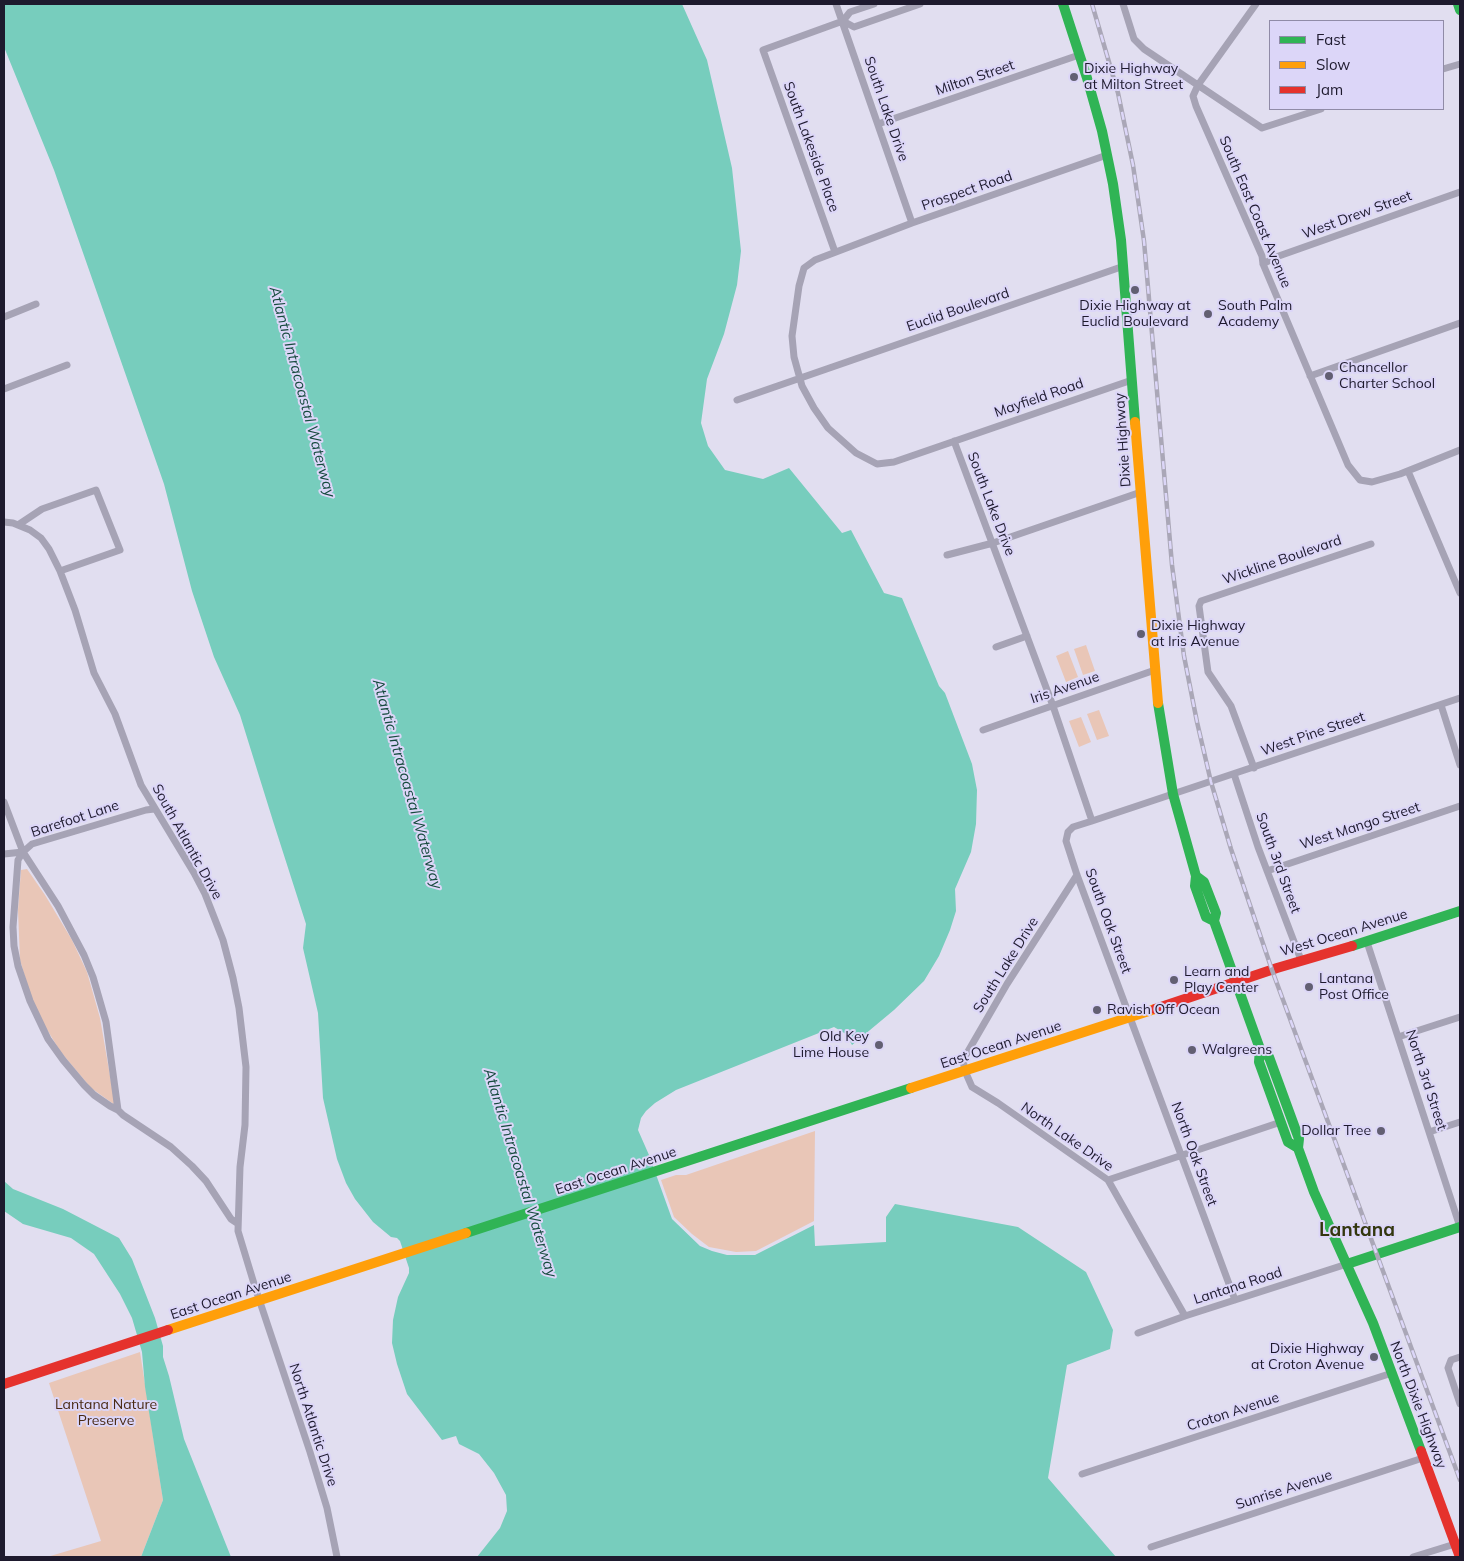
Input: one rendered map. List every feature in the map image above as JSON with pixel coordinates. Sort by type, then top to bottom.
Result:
[{"type":"main road","name":"Dixie Highway","points":[[1063,4],[1095,105],[1113,184],[1124,266],[1155,670],[1162,733],[1173,794],[1196,876],[1204,882],[1216,913],[1214,921],[1260,1049],[1259,1062],[1288,1142],[1298,1148]]},
{"type":"main road","points":[[1458,4],[1460,10]]},
{"type":"main road","name":"West Ocean Avenue","points":[[1236,982],[1460,911]]},
{"type":"main road","name":"East Ocean Avenue","points":[[4,1384],[1236,982]]},
{"type":"main road","name":"Dixie Highway","points":[[1260,1049],[1269,1057],[1272,1064],[1299,1138],[1298,1148],[1314,1192],[1347,1264]]},
{"type":"main road","points":[[1347,1264],[1460,1227]]},
{"type":"main road","name":"North Dixie Highway","points":[[1347,1264],[1373,1323],[1460,1557]]},
{"type":"street","name":"South Lake Drive","points":[[836,4],[912,223]]},
{"type":"street","points":[[874,4],[850,12],[842,21],[854,27],[920,4]]},
{"type":"street","points":[[1123,4],[1134,39],[1144,49],[1262,128],[1318,110]]},
{"type":"street","points":[[1198,85],[1256,4]]},
{"type":"street","name":"South Lakeside Place","points":[[835,252],[763,50],[842,21]]},
{"type":"street","name":"Milton Street","points":[[878,124],[1079,56]]},
{"type":"street","points":[[1444,69],[1460,64]]},
{"type":"street","name":"South East Coast Avenue","points":[[1198,85],[1193,96],[1196,106],[1262,256],[1263,264],[1348,464],[1360,480],[1372,482],[1408,471]]},
{"type":"street","name":"Prospect Road","points":[[835,252],[1107,155]]},
{"type":"street","name":"West Drew Street","points":[[1263,264],[1285,254],[1460,192]]},
{"type":"street","name":"South Lake Drive","points":[[835,252],[815,260],[804,268],[799,286],[792,336],[794,357],[800,378],[814,408],[828,428],[856,453],[877,464],[894,462],[954,441],[1053,706],[1092,821]]},
{"type":"street","name":"Euclid Boulevard","points":[[737,400],[1124,266]]},
{"type":"street","points":[[4,317],[36,304]]},
{"type":"street","points":[[1310,376],[1460,323]]},
{"type":"street","points":[[4,389],[67,365]]},
{"type":"street","name":"Mayfield Road","points":[[954,441],[1132,380]]},
{"type":"street","points":[[1460,450],[1408,471],[1460,593]]},
{"type":"street","points":[[18,525],[42,509],[96,490],[120,550],[60,571]]},
{"type":"street","points":[[947,555],[993,543],[1141,492]]},
{"type":"street","name":"South Atlantic Drive","points":[[4,522],[30,530],[49,549],[75,610],[94,673],[114,714],[141,785],[205,894],[222,940],[233,978],[242,1024],[246,1067],[245,1125],[240,1167],[238,1223],[240,1238],[260,1301]]},
{"type":"street","name":"Wickline Boulevard","points":[[1254,768],[1232,706],[1208,672],[1199,606],[1201,601],[1370,544]]},
{"type":"street","points":[[996,647],[1027,636]]},
{"type":"street","name":"Iris Avenue","points":[[983,730],[1155,670]]},
{"type":"street","name":"West Pine Street","points":[[1092,821],[1460,698]]},
{"type":"street","points":[[1441,705],[1460,766]]},
{"type":"street","name":"South 3rd Street","points":[[1234,774],[1267,871],[1301,960]]},
{"type":"street","points":[[4,802],[23,852],[58,906],[84,955],[93,977],[106,1022],[118,1110]]},
{"type":"street","name":"West Mango Street","points":[[1267,871],[1460,806]]},
{"type":"street","name":"Barefoot Lane","points":[[4,854],[23,852],[32,844],[154,809]]},
{"type":"street","name":"South Oak Street","points":[[1092,821],[1073,827],[1068,832],[1066,842],[1130,1017]]},
{"type":"street","points":[[23,852],[18,860],[13,927],[14,946],[18,966],[30,1001],[48,1039],[63,1060],[94,1094],[171,1147],[192,1166],[206,1181],[231,1219],[238,1223]]},
{"type":"street","name":"South Lake Drive","points":[[965,1071],[963,1060],[1007,984],[1077,875]]},
{"type":"street","name":"North 3rd Street","points":[[1367,942],[1460,1227]]},
{"type":"street","name":"North Oak Street","points":[[1130,1017],[1234,1300]]},
{"type":"street","points":[[1398,1037],[1460,1017]]},
{"type":"street","name":"North Lake Drive","points":[[965,1071],[972,1088],[1108,1180],[1185,1316]]},
{"type":"street","points":[[1108,1180],[1281,1122]]},
{"type":"street","points":[[1429,1132],[1460,1122]]},
{"type":"street","name":"Lantana Road","points":[[1138,1333],[1347,1264]]},
{"type":"street","name":"North Atlantic Drive","points":[[260,1301],[310,1452],[326,1508],[337,1557]]},
{"type":"street","points":[[1460,1357],[1451,1360],[1448,1368],[1460,1404]]},
{"type":"street","name":"Croton Avenue","points":[[1082,1474],[1392,1373]]},
{"type":"street","name":"Sunrise Avenue","points":[[1151,1547],[1424,1458]]},
{"type":"street","points":[[1413,1557],[1455,1544]]},
{"type":"green space","points":[[1086,645],[1095,671],[1083,675],[1074,649]]},
{"type":"green space","points":[[1068,651],[1078,677],[1066,682],[1056,656]]},
{"type":"green space","points":[[1099,710],[1109,736],[1097,740],[1087,714]]},
{"type":"green space","points":[[1081,717],[1091,742],[1079,747],[1069,721]]},
{"type":"green space","points":[[27,869],[72,940],[87,972],[100,1018],[115,1105],[91,1088],[60,1051],[34,1008],[20,960],[18,910],[21,870]]},
{"type":"green space","points":[[815,1131],[814,1221],[756,1251],[736,1252],[709,1247],[674,1217],[661,1180],[676,1175],[686,1175]]},
{"type":"green space","name":"Lantana Nature Preserve","points":[[140,1352],[163,1500],[141,1557],[47,1557],[101,1541],[49,1383]]},
{"type":"water","name":"Atlantic Intracoastal Waterway","points":[[4,4],[682,4],[707,60],[732,168],[741,251],[737,285],[724,334],[707,379],[701,423],[708,446],[725,470],[763,479],[789,468],[842,533],[851,530],[884,593],[902,598],[939,686],[945,693],[972,764],[977,790],[976,824],[971,852],[955,889],[956,911],[939,956],[924,981],[894,1010],[852,1045],[846,1034],[834,1027],[676,1090],[646,1111],[641,1118],[638,1130],[672,1219],[700,1246],[712,1251],[727,1255],[755,1255],[814,1225],[815,1246],[886,1242],[886,1217],[895,1204],[1018,1227],[1086,1272],[1113,1330],[1110,1349],[1067,1365],[1048,1478],[1116,1557],[477,1557],[500,1528],[507,1511],[506,1495],[494,1473],[479,1454],[459,1444],[456,1436],[442,1440],[407,1394],[392,1343],[393,1320],[398,1297],[409,1273],[409,1268],[400,1241],[397,1238],[391,1237],[373,1222],[355,1199],[346,1183],[337,1159],[323,1098],[318,1013],[303,948],[306,924],[240,715],[214,657],[192,591],[164,484],[54,170],[4,47]]},
{"type":"water","points":[[4,1181],[13,1189],[63,1209],[119,1238],[132,1259],[155,1318],[184,1439],[231,1557],[141,1557],[163,1500],[145,1387],[142,1352],[132,1318],[120,1294],[94,1254],[71,1238],[23,1224],[4,1211]]},
{"type":"railway","points":[[1092,4],[1118,93],[1133,165],[1144,241],[1172,565],[1184,656],[1211,782],[1231,849],[1272,970],[1460,1480]]},
{"type":"traffic: fast","points":[[1063,4],[1102,131],[1113,184],[1121,240],[1135,422]]},
{"type":"traffic: fast","points":[[1458,4],[1460,10]]},
{"type":"traffic: fast","points":[[1158,703],[1173,794],[1196,876],[1195,886],[1206,917],[1214,921]]},
{"type":"traffic: fast","points":[[1196,876],[1204,882],[1216,913],[1214,921],[1260,1049],[1259,1062],[1288,1142],[1298,1148]]},
{"type":"traffic: fast","points":[[1352,946],[1460,911]]},
{"type":"traffic: fast","points":[[1260,1049],[1269,1057],[1299,1139],[1298,1148],[1314,1192],[1373,1323],[1421,1451]]},
{"type":"traffic: fast","points":[[466,1233],[911,1088]]},
{"type":"traffic: fast","points":[[1347,1264],[1460,1227]]},
{"type":"traffic: slow","points":[[1135,422],[1158,703]]},
{"type":"traffic: slow","points":[[911,1088],[1155,1009]]},
{"type":"traffic: slow","points":[[168,1330],[466,1233]]},
{"type":"traffic: jam","points":[[1155,1009],[1277,968],[1352,946]]},
{"type":"traffic: jam","points":[[4,1384],[168,1330]]},
{"type":"traffic: jam","points":[[1421,1451],[1460,1557]]},
{"type":"place","name":"Dixie Highway at Milton Street","points":[[1074,77]]},
{"type":"place","name":"Dixie Highway at Euclid Boulevard","points":[[1135,290]]},
{"type":"place","name":"South Palm Academy","points":[[1208,314]]},
{"type":"place","name":"Chancellor Charter School","points":[[1329,376]]},
{"type":"place","name":"Dixie Highway at Iris Avenue","points":[[1141,634]]},
{"type":"place","name":"Learn and Play Center","points":[[1174,980]]},
{"type":"place","name":"Lantana Post Office","points":[[1309,987]]},
{"type":"place","name":"Ravish Off Ocean","points":[[1097,1010]]},
{"type":"place","name":"Old Key Lime House","points":[[879,1045]]},
{"type":"place","name":"Walgreens","points":[[1192,1050]]},
{"type":"place","name":"Dollar Tree","points":[[1381,1131]]},
{"type":"place","name":"Dixie Highway at Croton Avenue","points":[[1374,1357]]},
{"type":"district","name":"Lantana","points":[[1357,1230]]}]
